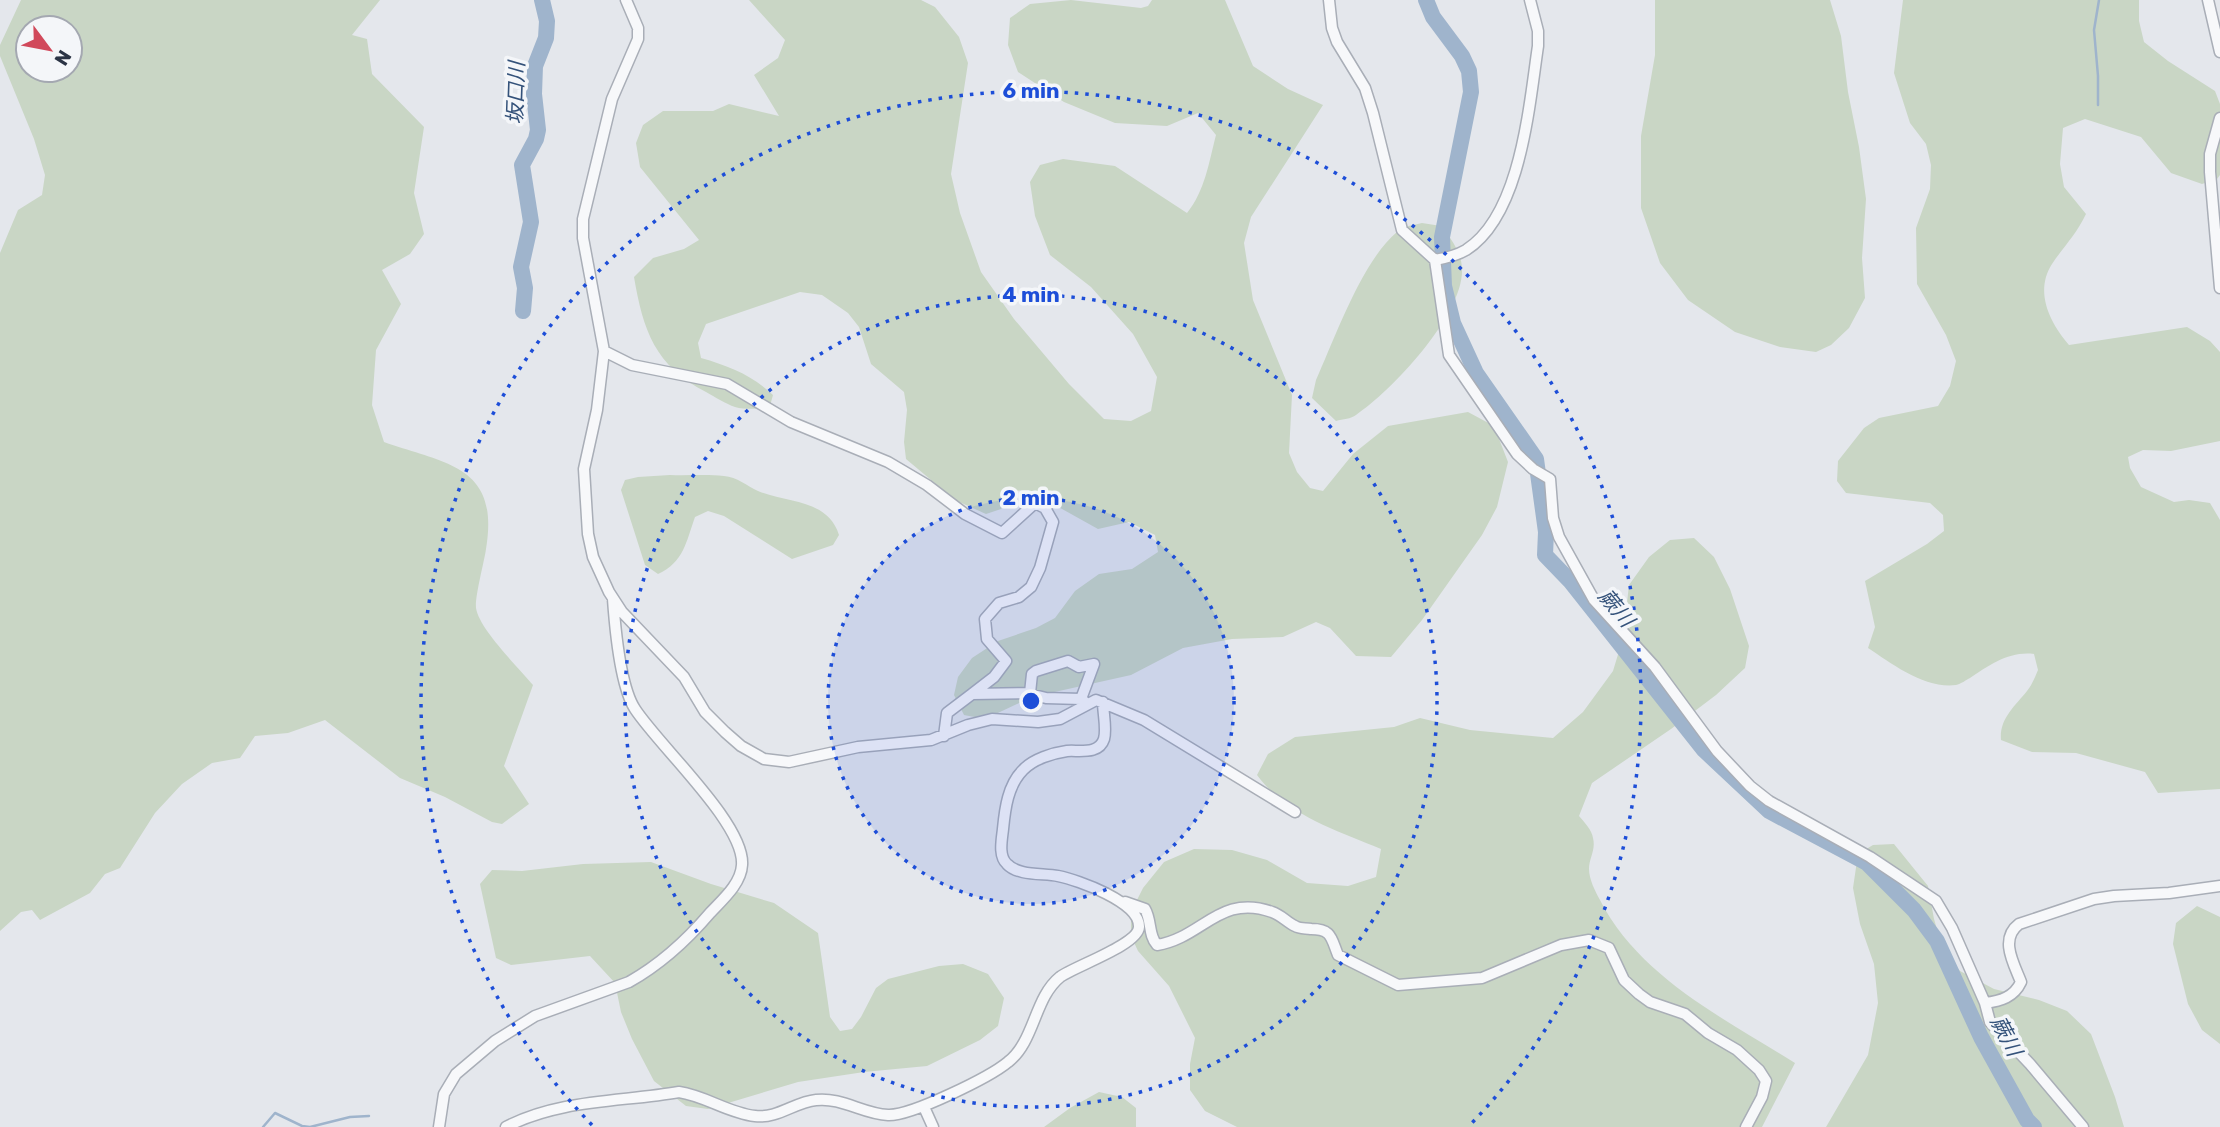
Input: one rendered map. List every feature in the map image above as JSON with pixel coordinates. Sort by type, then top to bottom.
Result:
[{"type":"street","points":[[626,0],[638,28],[638,39],[612,99],[583,219],[583,237],[604,351],[597,410],[584,469],[588,534],[593,557],[612,599],[684,677],[713,721],[741,746],[764,759],[789,762],[859,747],[932,740],[968,725],[992,719],[1038,722],[1060,719],[1084,701],[1094,664],[1079,667],[1068,661],[1036,671],[1032,674],[1030,694]]},
{"type":"street","points":[[1329,0],[1332,28],[1337,42],[1365,88],[1373,113],[1402,230],[1435,260],[1449,355],[1517,454],[1533,469],[1550,479],[1553,518],[1559,537],[1594,600],[1649,660],[1717,751],[1750,786],[1769,801],[1870,857],[1936,901],[1952,928],[1985,1003],[1990,1022],[2030,1063],[2083,1127]]},
{"type":"street","points":[[1435,260],[1467,250],[1487,232],[1507,199],[1522,143],[1538,46],[1538,31],[1530,0]]},
{"type":"street","points":[[2208,0],[2220,52]]},
{"type":"street","points":[[2220,118],[2210,154],[2220,288]]},
{"type":"street","points":[[604,351],[632,365],[727,384],[791,422],[888,462],[927,485],[965,514],[1002,533],[1035,503],[1045,508],[1053,523],[1040,568],[1031,587],[1019,597],[999,603],[985,619],[987,639],[1006,661],[994,677],[947,713],[944,736]]},
{"type":"street","points":[[439,1127],[444,1094],[456,1074],[485,1049],[535,1016],[629,982],[643,974],[688,939],[735,885],[742,867],[740,846],[725,819],[633,706],[617,645],[612,599]]},
{"type":"street","points":[[971,694],[1030,694],[1046,698],[1103,702],[1144,720],[1296,812]]},
{"type":"street","points":[[1103,702],[1104,738],[1101,744],[1094,750],[1065,751],[1038,760],[1023,770],[1015,780],[1009,792],[1001,850],[1007,865],[1017,870],[1077,881],[1145,909],[1149,915],[1152,939],[1157,945],[1177,939],[1231,908],[1244,906],[1275,913],[1298,928],[1323,929],[1329,934],[1338,956],[1398,985],[1482,978],[1561,945],[1589,940],[1601,944],[1609,948],[1624,980],[1639,994],[1650,1002],[1685,1014],[1708,1033],[1737,1050],[1759,1070],[1766,1081],[1762,1097],[1746,1127]]},
{"type":"street","points":[[1985,1003],[2011,996],[2020,986],[2009,944],[2013,929],[2019,924],[2114,896],[2169,893],[2220,886]]},
{"type":"street","points":[[506,1127],[537,1114],[578,1105],[679,1092],[693,1094],[736,1112],[757,1116],[774,1115],[813,1100],[848,1103],[875,1113],[890,1115],[924,1107],[1006,1064],[1021,1047],[1056,980],[1136,935],[1139,928],[1137,918],[1118,900]]},
{"type":"street","points":[[924,1107],[933,1127]]},
{"type":"green space","points":[[21,0],[380,0],[352,35],[367,39],[372,74],[424,127],[414,193],[424,234],[410,254],[382,270],[401,304],[376,350],[372,405],[384,442],[447,463],[463,472],[476,484],[485,500],[488,521],[486,549],[476,608],[484,627],[533,685],[504,766],[529,804],[502,824],[492,822],[445,797],[400,778],[325,720],[288,733],[255,736],[240,758],[212,763],[182,784],[155,813],[120,868],[105,874],[90,893],[40,920],[32,910],[21,912],[0,931],[0,253],[18,210],[42,195],[45,175],[34,139],[0,56],[0,45],[14,15],[14,84],[84,84],[84,14],[14,14]]},
{"type":"green space","points":[[749,0],[921,0],[935,7],[959,37],[968,63],[951,174],[960,213],[981,272],[1014,319],[1069,384],[1104,419],[1131,421],[1151,411],[1157,377],[1133,334],[1091,287],[1050,255],[1035,216],[1030,182],[1040,165],[1063,159],[1115,166],[1187,213],[1202,186],[1216,135],[1198,113],[1167,126],[1115,123],[1064,102],[1018,72],[1008,45],[1010,18],[1030,4],[1071,0],[1141,8],[1148,6],[1152,0],[1225,0],[1253,66],[1288,89],[1323,105],[1251,217],[1244,243],[1253,300],[1292,395],[1289,453],[1297,472],[1310,488],[1323,491],[1353,454],[1388,426],[1468,412],[1494,426],[1508,462],[1497,507],[1482,535],[1422,620],[1391,657],[1356,656],[1330,628],[1316,622],[1283,637],[1232,639],[1183,648],[1131,675],[1032,697],[985,719],[964,715],[954,695],[958,677],[972,658],[998,641],[1036,628],[1055,618],[1075,591],[1099,574],[1132,569],[1158,552],[1155,535],[1129,522],[1098,529],[1028,490],[1013,491],[1001,509],[986,514],[955,500],[906,459],[904,442],[907,410],[904,392],[871,364],[859,327],[848,313],[822,295],[800,292],[706,324],[698,343],[701,358],[740,372],[765,388],[773,395],[769,409],[743,408],[728,404],[689,382],[663,358],[647,330],[634,277],[653,258],[684,249],[699,240],[640,167],[636,143],[643,125],[663,111],[713,111],[729,104],[779,116],[754,75],[778,58],[785,40]]},
{"type":"green space","points":[[1655,0],[1830,0],[1841,36],[1866,199],[1862,258],[1865,298],[1849,328],[1831,345],[1816,352],[1780,347],[1735,332],[1688,300],[1660,263],[1641,208],[1641,136],[1655,55]]},
{"type":"green space","points":[[1903,0],[2139,0],[2139,21],[2144,42],[2215,91],[2220,104],[2220,175],[2217,179],[2202,184],[2171,173],[2141,137],[2085,119],[2063,128],[2060,164],[2064,187],[2086,214],[2052,264],[2044,285],[2044,296],[2056,327],[2069,345],[2187,327],[2210,341],[2220,352],[2220,441],[2171,451],[2143,450],[2128,457],[2130,468],[2141,487],[2174,502],[2189,500],[2210,503],[2220,520],[2220,789],[2158,793],[2145,772],[2076,753],[2032,752],[2001,740],[2005,719],[2029,689],[2038,670],[2034,654],[2008,657],[1960,684],[1944,685],[1909,674],[1868,648],[1875,627],[1865,581],[1944,531],[1943,515],[1930,503],[1846,493],[1837,481],[1838,461],[1864,428],[1879,418],[1938,406],[1950,386],[1956,361],[1946,335],[1917,284],[1916,228],[1930,189],[1931,165],[1926,144],[1910,123],[1894,73]]},
{"type":"green space","points":[[1422,223],[1441,226],[1458,251],[1462,269],[1459,287],[1451,307],[1423,350],[1388,388],[1354,416],[1336,421],[1312,398],[1316,380],[1341,322],[1361,280],[1384,245],[1399,230]]},
{"type":"green space","points":[[670,475],[717,475],[733,478],[769,495],[816,508],[834,523],[839,535],[833,545],[792,559],[724,516],[708,511],[695,517],[679,557],[658,574],[645,565],[621,490],[625,480]]},
{"type":"green space","points":[[1694,538],[1714,557],[1730,589],[1749,646],[1745,668],[1716,695],[1671,729],[1592,783],[1579,816],[1593,838],[1589,869],[1594,889],[1617,927],[1637,952],[1686,994],[1795,1063],[1762,1127],[1237,1127],[1205,1111],[1190,1090],[1190,1064],[1195,1038],[1169,986],[1138,951],[1131,936],[1131,912],[1143,888],[1164,862],[1194,849],[1232,850],[1267,860],[1307,883],[1348,886],[1376,877],[1381,849],[1314,820],[1269,789],[1257,775],[1268,754],[1295,737],[1394,727],[1420,718],[1470,730],[1553,738],[1583,712],[1613,671],[1623,638],[1629,585],[1649,557],[1670,540]]},
{"type":"green space","points":[[1894,844],[1928,886],[1944,953],[1960,971],[1994,989],[2039,1000],[2067,1011],[2091,1034],[2124,1127],[1826,1127],[1868,1055],[1878,1003],[1874,964],[1860,924],[1853,888],[1858,854],[1873,845]]},
{"type":"green space","points":[[651,862],[774,903],[818,933],[830,1017],[840,1031],[852,1029],[876,988],[888,979],[939,966],[963,964],[988,974],[1004,998],[998,1026],[980,1040],[927,1066],[798,1082],[708,1109],[686,1106],[654,1081],[621,1012],[615,983],[590,956],[511,965],[496,958],[480,884],[492,870],[522,871],[583,864]]},
{"type":"green space","points":[[2197,906],[2220,917],[2220,1044],[2202,1030],[2188,1004],[2173,944],[2176,923]]},
{"type":"green space","points":[[1099,1092],[1122,1097],[1136,1108],[1136,1127],[1044,1127],[1070,1108]]},
{"type":"waterway","name":"坂口川","points":[[523,311],[525,288],[521,267],[531,222],[522,165],[538,130],[534,94],[535,66],[546,38],[547,21],[542,0]]},
{"type":"waterway","name":"蕨川","points":[[1426,0],[1433,17],[1462,56],[1469,71],[1471,92],[1442,237],[1444,286],[1453,323],[1476,373],[1536,459],[1546,532],[1545,555],[1571,582],[1704,750],[1769,811],[1867,863],[1914,910],[1937,941],[1981,1037],[2027,1120],[2034,1127]]},
{"type":"waterway","points":[[2098,105],[2094,30],[2099,0]]},
{"type":"waterway","points":[[263,1127],[275,1113],[310,1127],[350,1117],[369,1116]]}]
